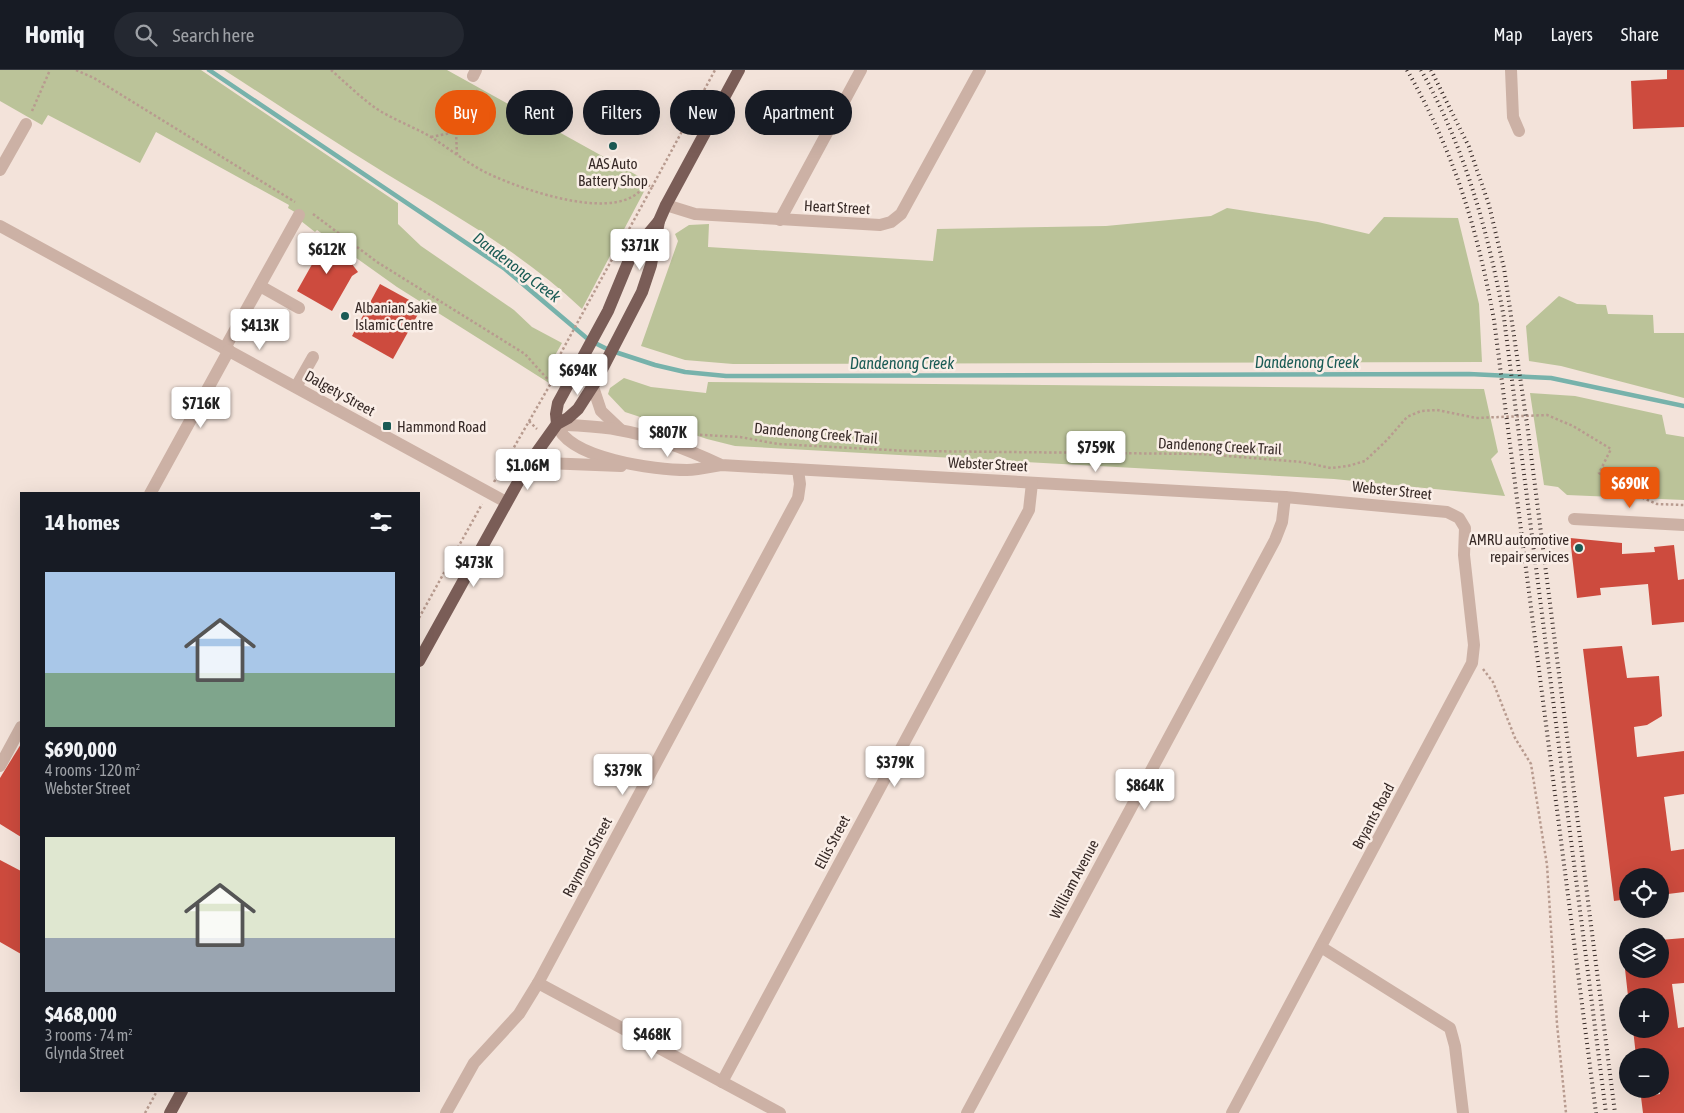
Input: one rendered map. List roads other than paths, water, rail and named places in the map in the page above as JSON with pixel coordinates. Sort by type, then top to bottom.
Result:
[{"type":"main road","points":[[557,424],[558,403],[580,366],[608,311],[632,253],[658,221],[739,70]]},
{"type":"main road","points":[[420,659],[527,466],[557,424],[574,413],[594,384],[629,320],[651,265],[658,221]]},
{"type":"main road","points":[[170,1113],[181,1092]]},
{"type":"street","points":[[780,220],[861,70]]},
{"type":"street","name":"Heart Street","points":[[666,205],[691,213],[780,220],[880,225],[894,220],[901,214],[980,70]]},
{"type":"street","points":[[1512,70],[1513,117],[1519,131]]},
{"type":"street","points":[[0,170],[26,124]]},
{"type":"street","points":[[151,492],[260,286],[304,211]]},
{"type":"street","name":"Dalgety Street","points":[[0,226],[506,502]]},
{"type":"street","points":[[260,286],[299,308]]},
{"type":"street","points":[[296,387],[313,357]]},
{"type":"street","name":"Webster Street","points":[[594,384],[603,415],[622,430]]},
{"type":"street","name":"Webster Street","points":[[557,424],[622,430],[691,451],[722,465]]},
{"type":"street","name":"Webster Street","points":[[557,424],[564,435],[591,452],[641,466]]},
{"type":"street","name":"Webster Street","points":[[527,466],[545,463],[641,466],[684,470],[722,465],[1285,498],[1447,512],[1459,518]]},
{"type":"street","name":"Raymond Street","points":[[446,1113],[474,1063],[511,1024],[538,983],[798,498],[800,484],[798,470]]},
{"type":"street","name":"Ellis Street","points":[[722,1082],[1029,510],[1032,483]]},
{"type":"street","name":"William Avenue","points":[[967,1113],[1275,540],[1282,522],[1285,498]]},
{"type":"street","name":"Bryants Road","points":[[1232,1113],[1472,663],[1474,645],[1464,555],[1464,528],[1459,518]]},
{"type":"street","points":[[1574,519],[1684,525]]},
{"type":"street","points":[[0,766],[20,729]]},
{"type":"street","points":[[1321,947],[1450,1028],[1455,1046],[1463,1113]]},
{"type":"street","points":[[538,983],[780,1113]]},
{"type":"waterway","name":"Dandenong Creek","points":[[209,70],[505,269],[589,340],[609,350],[655,365],[685,372],[726,376],[1469,374],[1551,378],[1684,406]]},
{"type":"railway","points":[[1407,70],[1424,100],[1462,191],[1480,253],[1494,320],[1596,1113]]},
{"type":"railway","points":[[1421,70],[1437,99],[1450,129],[1473,191],[1498,286],[1504,318],[1606,1113]]},
{"type":"railway","points":[[1431,70],[1469,147],[1489,205],[1504,268],[1528,431],[1615,1113]]},
{"type":"place","name":"AAS Auto Battery Shop","points":[[613,146]]},
{"type":"place","name":"Albanian Sakie Islamic Centre","points":[[345,316]]},
{"type":"place","name":"Hammond Road","points":[[387,426]]},
{"type":"place","name":"AMRU automotive repair services","points":[[1579,548]]}]
